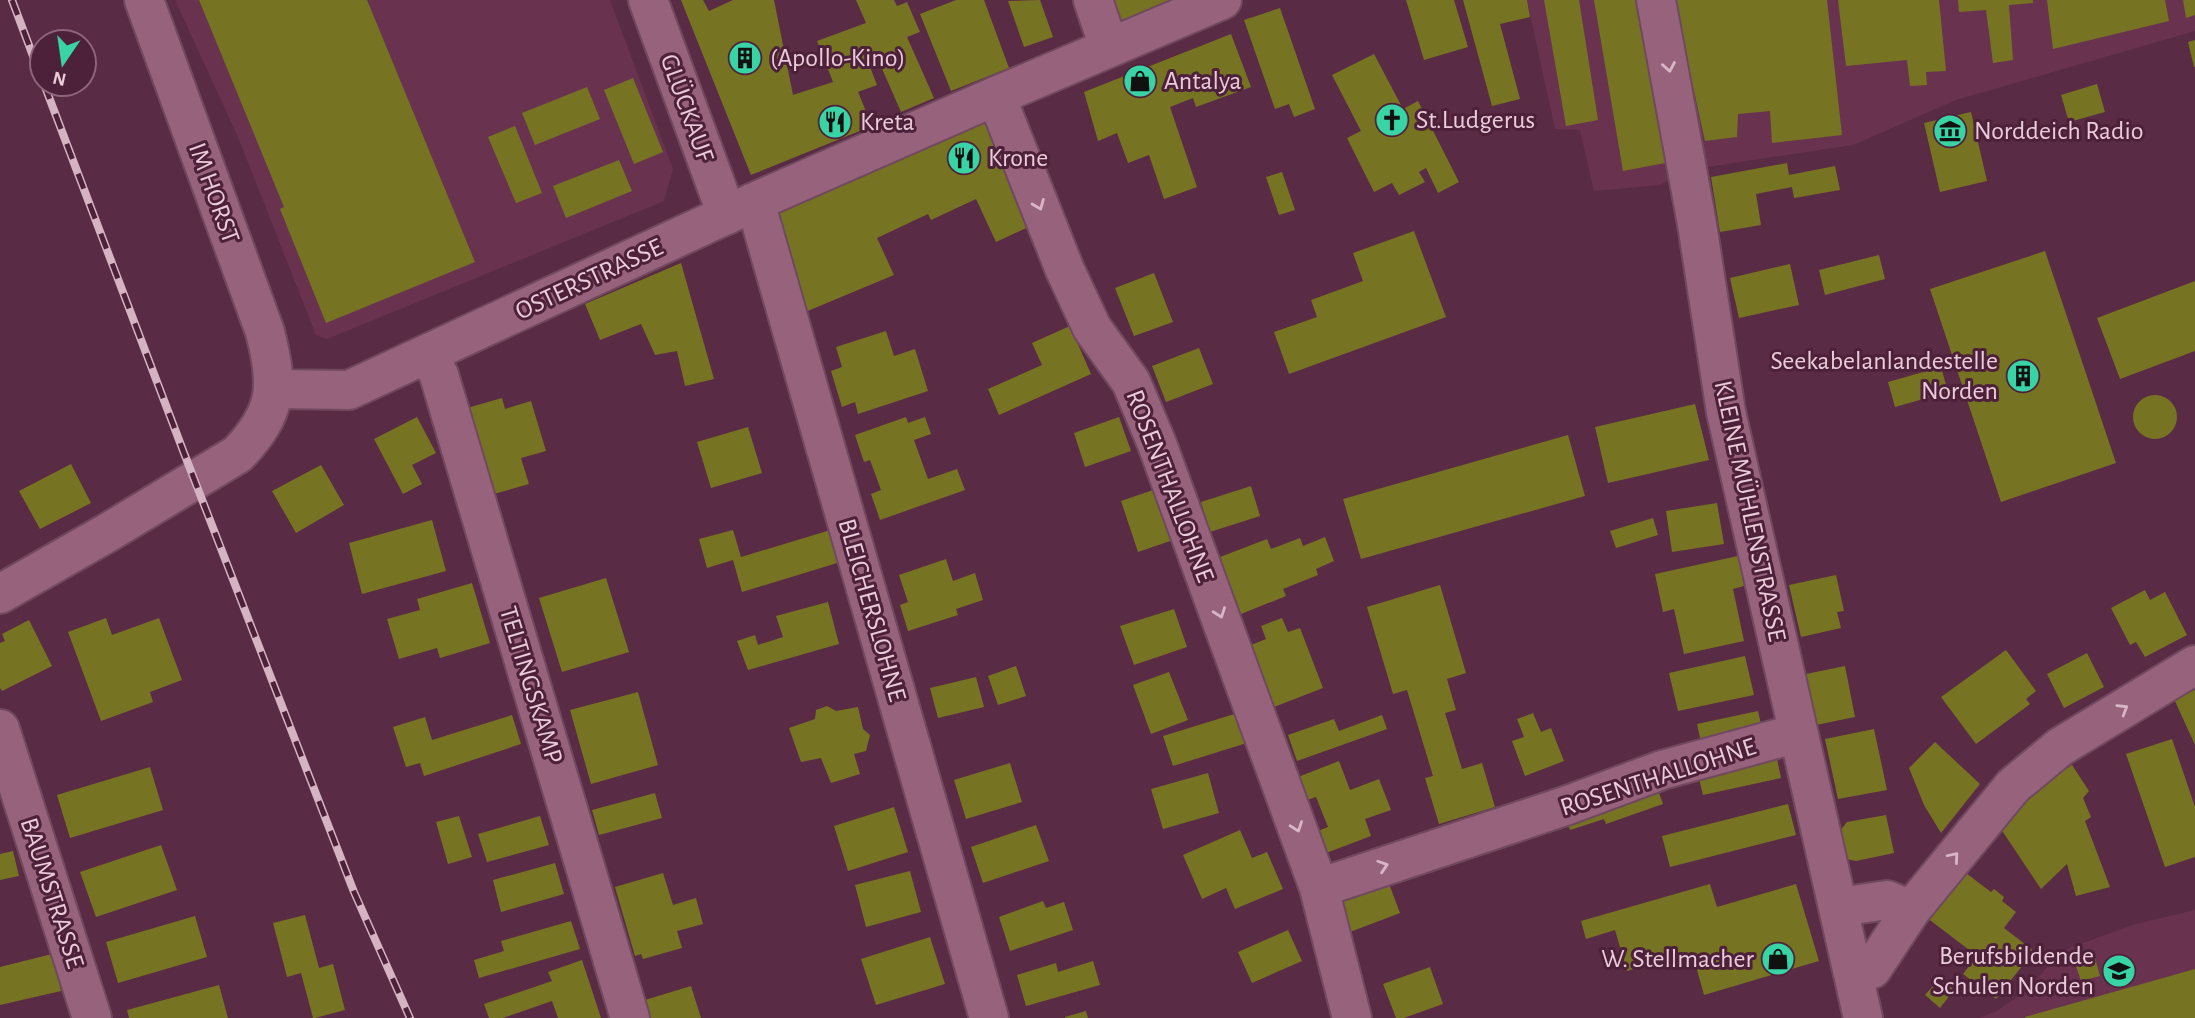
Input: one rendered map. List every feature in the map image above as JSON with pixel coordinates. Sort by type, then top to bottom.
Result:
[{"type":"street","name":"IM HORST","points":[[144,0],[265,332],[274,367],[274,389]]},
{"type":"street","name":"GLÜCKAUF","points":[[648,0],[740,209]]},
{"type":"street","points":[[1093,0],[1110,47]]},
{"type":"street","name":"OSTERSTRASSE","points":[[274,389],[332,392],[349,390],[740,209],[1222,0]]},
{"type":"street","name":"KLEINE MÜHLENSTRASSE","points":[[1656,0],[1697,224],[1726,411],[1863,1018]]},
{"type":"street","name":"ROSENTHALLOHNE","points":[[996,96],[1065,270],[1092,328],[1130,382],[1157,444],[1319,888],[1352,1018]]},
{"type":"street","name":"BLEICHERSLOHNE","points":[[740,209],[760,219],[989,1018]]},
{"type":"street","name":"TELTINGSKAMP","points":[[428,354],[439,375],[630,1018]]},
{"type":"street","points":[[0,594],[237,454],[252,439],[261,424],[274,389]]},
{"type":"street","points":[[1854,974],[1872,969],[1911,910],[2013,786],[2060,747],[2195,665]]},
{"type":"street","name":"BAUMSTRASSE","points":[[0,729],[92,1018]]},
{"type":"street","name":"ROSENTHALLOHNE","points":[[1319,888],[1568,805],[1662,770],[1798,733]]},
{"type":"street","points":[[1839,908],[1887,900],[1911,910]]},
{"type":"shaded area","points":[[175,0],[610,0],[673,169],[664,201],[327,339],[316,335],[238,137]]},
{"type":"shaded area","points":[[1527,0],[2195,0],[2195,31],[1956,100],[1853,145],[1687,170],[1660,185],[1594,191],[1580,130],[1555,129]]},
{"type":"shaded area","name":"Berufsbildende Schulen Norden","points":[[2195,910],[2195,1018],[1978,1018],[1995,1012],[2025,992],[2062,951],[2132,925]]},
{"type":"building","points":[[199,0],[367,0],[475,262],[326,323],[280,209],[284,207]]},
{"type":"building","points":[[681,0],[703,0],[709,11],[733,0],[774,0],[793,95],[833,82],[817,41],[866,23],[856,0],[894,0],[897,6],[907,2],[920,32],[907,37],[934,98],[901,112],[876,55],[867,59],[877,85],[858,92],[872,126],[751,175]]},
{"type":"building","points":[[956,0],[984,0],[1009,68],[951,91],[920,14]]},
{"type":"building","points":[[1040,0],[1053,37],[1024,47],[1008,1]]},
{"type":"building","points":[[1108,0],[1176,0],[1116,22]]},
{"type":"building","points":[[1406,0],[1454,0],[1468,47],[1424,60]]},
{"type":"building","points":[[1463,0],[1527,0],[1530,17],[1500,24],[1520,99],[1492,106]]},
{"type":"building","points":[[1544,0],[1579,0],[1598,120],[1566,126]]},
{"type":"building","points":[[1594,0],[1647,0],[1676,161],[1623,171]]},
{"type":"building","points":[[1674,0],[1827,0],[1842,135],[1772,143],[1770,111],[1738,114],[1737,137],[1705,141]]},
{"type":"building","points":[[1838,0],[1939,0],[1946,71],[1926,72],[1927,85],[1910,86],[1907,60],[1846,66]]},
{"type":"building","points":[[1958,0],[2033,0],[2033,3],[2009,5],[2013,60],[1993,63],[1986,10],[1959,12]]},
{"type":"building","points":[[2047,0],[2165,0],[2169,21],[2053,49]]},
{"type":"building","points":[[2183,0],[2195,0],[2195,15],[2186,18]]},
{"type":"building","points":[[1280,8],[1315,109],[1294,117],[1289,104],[1275,109],[1244,20]]},
{"type":"building","points":[[1231,34],[1251,87],[1196,107],[1193,98],[1170,107],[1197,187],[1164,199],[1149,155],[1128,163],[1117,133],[1098,141],[1084,92]]},
{"type":"building","points":[[2195,40],[2195,67],[2194,67],[2188,42]]},
{"type":"building","name":"St.Ludgerus","points":[[1374,54],[1403,109],[1418,101],[1459,182],[1438,193],[1426,168],[1419,172],[1425,182],[1399,195],[1392,183],[1374,192],[1347,138],[1361,131],[1332,75]]},
{"type":"building","points":[[633,78],[663,152],[634,164],[604,90]]},
{"type":"building","points":[[2097,84],[2105,112],[2069,122],[2061,95]]},
{"type":"building","points":[[587,87],[600,119],[535,145],[522,113]]},
{"type":"building","points":[[1971,112],[1987,181],[1940,192],[1924,123]]},
{"type":"building","points":[[986,119],[1035,224],[996,242],[976,199],[931,220],[928,214],[877,238],[894,275],[798,315],[771,216]]},
{"type":"building","points":[[515,126],[542,193],[516,203],[488,137]]},
{"type":"building","points":[[619,160],[632,191],[566,218],[553,186]]},
{"type":"building","points":[[1787,163],[1789,175],[1835,166],[1840,190],[1794,198],[1792,187],[1756,194],[1761,225],[1720,232],[1711,177]]},
{"type":"building","points":[[1282,172],[1295,210],[1279,215],[1266,177]]},
{"type":"building","points":[[1414,231],[1446,317],[1289,374],[1274,332],[1317,317],[1311,300],[1363,281],[1353,253]]},
{"type":"building","name":"Seekabelanlandestelle Norden","points":[[2045,251],[2116,463],[2001,502],[1930,289]]},
{"type":"building","points":[[1879,255],[1885,279],[1825,295],[1819,270]]},
{"type":"building","points":[[681,263],[714,379],[685,386],[677,351],[655,355],[641,324],[600,340],[585,304]]},
{"type":"building","points":[[1790,264],[1799,305],[1739,318],[1730,278]]},
{"type":"building","points":[[1154,273],[1173,322],[1134,336],[1115,288]]},
{"type":"building","points":[[2195,281],[2195,351],[2120,379],[2097,318]]},
{"type":"building","points":[[1070,326],[1091,374],[999,415],[988,389],[1042,365],[1032,343]]},
{"type":"building","points":[[886,331],[894,356],[915,349],[928,391],[858,414],[855,402],[842,407],[831,371],[842,367],[836,347]]},
{"type":"building","points":[[1199,348],[1213,384],[1166,402],[1152,366]]},
{"type":"building","points":[[1941,367],[1948,392],[1895,407],[1888,382]]},
{"type":"building","points":[[2155,395],[2171,401],[2177,417],[2171,433],[2155,439],[2139,433],[2133,417],[2139,401]]},
{"type":"building","points":[[502,398],[505,409],[531,401],[546,451],[521,458],[529,484],[494,494],[467,408]]},
{"type":"building","points":[[1695,404],[1709,460],[1608,483],[1595,427]]},
{"type":"building","points":[[417,417],[436,453],[412,465],[422,484],[403,494],[374,439]]},
{"type":"building","points":[[906,417],[908,423],[925,417],[931,434],[914,440],[928,479],[957,469],[965,490],[880,520],[871,494],[881,490],[870,460],[864,462],[855,435]]},
{"type":"building","points":[[1119,417],[1131,451],[1085,467],[1074,433]]},
{"type":"building","points":[[748,427],[762,473],[711,488],[697,442]]},
{"type":"building","points":[[1568,435],[1585,496],[1361,559],[1343,499]]},
{"type":"building","points":[[71,464],[91,503],[40,529],[19,491]]},
{"type":"building","points":[[321,465],[344,505],[296,533],[272,491]]},
{"type":"building","points":[[1251,486],[1260,516],[1210,532],[1201,502]]},
{"type":"building","points":[[1159,488],[1176,539],[1138,552],[1121,501]]},
{"type":"building","points":[[1717,503],[1724,544],[1672,552],[1666,511]]},
{"type":"building","points":[[1653,518],[1658,535],[1616,548],[1610,531]]},
{"type":"building","points":[[432,520],[446,571],[362,594],[349,543]]},
{"type":"building","points":[[837,528],[847,560],[742,592],[733,560],[707,568],[699,539],[733,530],[741,557]]},
{"type":"building","points":[[1325,537],[1334,561],[1316,569],[1318,575],[1283,589],[1286,596],[1241,614],[1220,557],[1267,539],[1271,549],[1300,538],[1303,546]]},
{"type":"building","points":[[1738,556],[1744,586],[1733,589],[1744,641],[1684,654],[1674,609],[1663,612],[1655,574]]},
{"type":"building","points":[[946,559],[953,581],[975,573],[983,600],[956,609],[958,615],[908,631],[900,605],[908,602],[899,575]]},
{"type":"building","points":[[1836,575],[1844,611],[1837,612],[1841,628],[1801,637],[1789,585]]},
{"type":"building","points":[[606,578],[629,652],[562,672],[539,598]]},
{"type":"building","points":[[472,583],[490,643],[440,658],[437,648],[399,659],[387,619],[420,610],[417,599]]},
{"type":"building","points":[[1440,585],[1466,673],[1447,679],[1456,710],[1445,713],[1462,769],[1482,763],[1495,807],[1439,824],[1425,778],[1433,776],[1407,690],[1393,694],[1367,607]]},
{"type":"building","points":[[2145,590],[2150,600],[2165,592],[2187,635],[2145,657],[2136,642],[2130,645],[2111,608]]},
{"type":"building","points":[[828,602],[839,644],[748,670],[737,641],[755,635],[758,645],[783,637],[776,616]]},
{"type":"building","points":[[1174,609],[1187,647],[1134,665],[1120,626]]},
{"type":"building","points":[[106,618],[112,635],[159,618],[182,680],[150,692],[153,702],[101,721],[68,632]]},
{"type":"building","points":[[1282,618],[1288,632],[1300,628],[1323,688],[1274,707],[1251,645],[1266,639],[1261,626]]},
{"type":"building","points":[[29,620],[52,666],[2,691],[0,643],[5,641],[2,634]]},
{"type":"building","points":[[2006,650],[2036,691],[2026,699],[2030,704],[1976,744],[1941,697]]},
{"type":"building","points":[[2087,653],[2104,687],[2064,708],[2047,674]]},
{"type":"building","points":[[1745,656],[1754,695],[1678,711],[1669,673]]},
{"type":"building","points":[[1016,666],[1026,696],[998,705],[988,676]]},
{"type":"building","points":[[1845,666],[1855,717],[1816,725],[1806,674]]},
{"type":"building","points":[[1169,672],[1188,720],[1151,734],[1133,685]]},
{"type":"building","points":[[976,677],[984,707],[938,718],[930,688]]},
{"type":"building","points":[[2195,690],[2195,745],[2174,699]]},
{"type":"building","points":[[638,692],[658,765],[591,784],[570,710]]},
{"type":"building","points":[[827,706],[836,711],[858,707],[863,729],[870,735],[866,751],[854,754],[860,774],[831,783],[821,758],[801,762],[789,728],[815,719],[816,710]]},
{"type":"building","points":[[1758,711],[1763,733],[1702,747],[1697,724]]},
{"type":"building","points":[[1241,712],[1250,742],[1173,766],[1163,736]]},
{"type":"building","points":[[1533,713],[1541,732],[1551,728],[1564,761],[1525,776],[1512,741],[1524,737],[1517,719]]},
{"type":"building","points":[[512,715],[521,744],[424,776],[420,763],[406,767],[393,727],[425,717],[432,740]]},
{"type":"building","points":[[1382,715],[1387,729],[1297,761],[1288,735],[1334,719],[1339,731]]},
{"type":"building","points":[[1874,729],[1887,790],[1838,799],[1825,739]]},
{"type":"building","points":[[2172,739],[2195,807],[2195,857],[2165,867],[2126,754]]},
{"type":"building","points":[[1935,742],[1980,784],[1941,833],[1924,805],[1909,768]]},
{"type":"building","points":[[1774,744],[1781,778],[1703,795],[1695,762]]},
{"type":"building","points":[[1339,761],[1350,790],[1379,779],[1391,810],[1365,819],[1371,836],[1326,853],[1318,831],[1328,827],[1316,797],[1307,800],[1298,777]]},
{"type":"building","points":[[1010,763],[1022,802],[966,819],[954,780]]},
{"type":"building","points":[[2072,765],[2089,791],[2083,798],[2091,817],[2085,821],[2110,887],[2076,896],[2067,864],[2041,889],[2001,829],[2032,790]]},
{"type":"building","points":[[150,767],[163,810],[70,838],[57,795]]},
{"type":"building","points":[[1208,773],[1219,813],[1163,829],[1151,789]]},
{"type":"building","points":[[1654,779],[1663,804],[1606,824],[1604,819],[1570,830],[1565,818]]},
{"type":"building","points":[[655,793],[662,818],[599,835],[592,810]]},
{"type":"building","points":[[1788,804],[1796,835],[1670,867],[1662,836]]},
{"type":"building","points":[[894,807],[908,852],[848,871],[834,826]]},
{"type":"building","points":[[1886,815],[1894,853],[1856,861],[1846,859],[1840,831],[1847,822]]},
{"type":"building","points":[[459,816],[472,857],[448,864],[436,822]]},
{"type":"building","points":[[540,816],[549,845],[487,862],[478,834]]},
{"type":"building","points":[[1036,825],[1049,861],[983,883],[971,847]]},
{"type":"building","points":[[1240,830],[1252,858],[1267,852],[1283,889],[1235,909],[1226,888],[1202,899],[1183,855]]},
{"type":"building","points":[[161,845],[177,890],[96,917],[80,872]]},
{"type":"building","points":[[13,851],[19,876],[0,880],[0,854]]},
{"type":"building","points":[[555,863],[564,894],[501,912],[493,880]]},
{"type":"building","points":[[1958,867],[1991,892],[1994,889],[2004,897],[2002,901],[2016,912],[2004,928],[2034,951],[1996,999],[1963,974],[1977,956],[1922,914]]},
{"type":"building","points":[[910,871],[921,912],[866,927],[855,885]]},
{"type":"building","points":[[663,873],[673,905],[696,898],[703,924],[677,931],[682,948],[643,959],[641,954],[635,956],[615,887]]},
{"type":"building","points":[[1386,876],[1400,913],[1342,935],[1328,899]]},
{"type":"building","points":[[1710,884],[1717,907],[1796,884],[1819,961],[1704,995],[1692,952],[1627,971],[1615,930],[1586,939],[1581,921]]},
{"type":"building","points":[[1043,901],[1046,908],[1064,902],[1073,930],[1010,951],[999,917]]},
{"type":"building","points":[[305,915],[319,968],[333,964],[345,1010],[315,1018],[301,973],[287,977],[273,923]]},
{"type":"building","points":[[195,916],[207,957],[118,983],[106,942]]},
{"type":"building","points":[[571,921],[580,949],[479,978],[474,960],[504,951],[501,941]]},
{"type":"building","points":[[1288,930],[1302,961],[1252,983],[1238,952]]},
{"type":"building","points":[[930,937],[945,984],[876,1005],[861,959]]},
{"type":"building","points":[[52,954],[61,991],[0,1005],[0,967]]},
{"type":"building","points":[[2094,954],[2100,976],[2081,981],[2074,960]]},
{"type":"building","points":[[582,960],[601,1018],[558,1018],[552,1001],[503,1018],[489,1018],[484,1004],[552,981],[548,972]]},
{"type":"building","points":[[1093,961],[1100,985],[1026,1006],[1017,975],[1056,963],[1058,972]]},
{"type":"building","points":[[1430,967],[1443,1004],[1404,1018],[1396,1018],[1383,984]]},
{"type":"building","points":[[2195,969],[2195,1018],[2025,1018],[2025,1017]]},
{"type":"building","points":[[1940,978],[1954,990],[1940,1008],[1925,995]]},
{"type":"building","points":[[219,985],[228,1018],[129,1018],[127,1010]]},
{"type":"building","points":[[691,986],[701,1018],[651,1018],[645,1000]]},
{"type":"building","points":[[1086,1011],[1088,1018],[1065,1018],[1065,1017]]},
{"type":"railway","points":[[12,0],[28,43]]},
{"type":"railway","points":[[49,98],[354,892],[410,1018]]},
{"type":"place","name":"(Apollo-Kino)","points":[[745,58]]},
{"type":"place","name":"Antalya","points":[[1140,81]]},
{"type":"place","name":"St.Ludgerus","points":[[1392,120]]},
{"type":"place","name":"Kreta","points":[[835,122]]},
{"type":"place","name":"Norddeich Radio","points":[[1950,131]]},
{"type":"place","name":"Krone","points":[[964,158]]},
{"type":"place","name":"Seekabelanlandestelle Norden","points":[[2023,376]]},
{"type":"place","name":"W. Stellmacher","points":[[1778,959]]},
{"type":"place","name":"Berufsbildende Schulen Norden","points":[[2119,971]]}]
